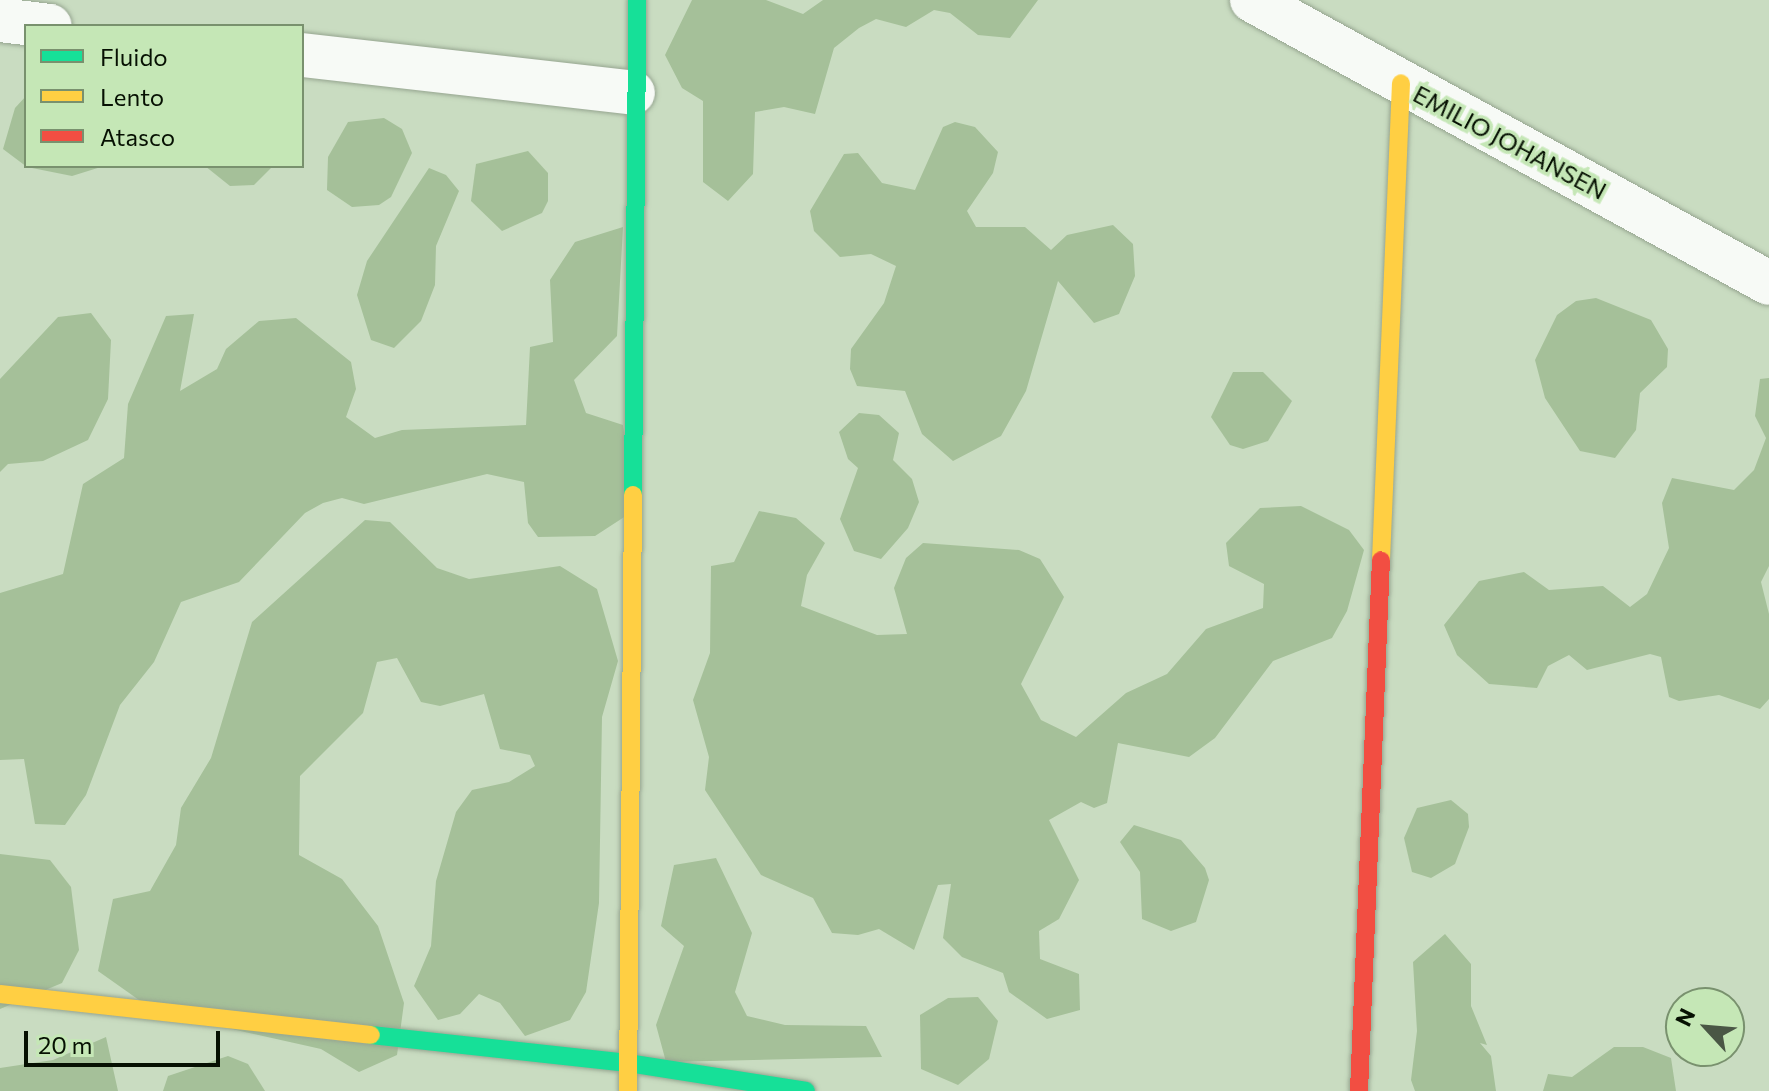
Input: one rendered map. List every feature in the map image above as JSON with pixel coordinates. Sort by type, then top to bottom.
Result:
[{"type":"street","points":[[628,1091],[633,93],[637,0]]},
{"type":"street","name":"EMILIO JOHANSEN","points":[[1252,0],[1769,283]]},
{"type":"street","points":[[0,20],[33,24]]},
{"type":"street","points":[[304,55],[633,93]]},
{"type":"street","points":[[1359,1091],[1401,83]]},
{"type":"street","points":[[0,994],[628,1063],[806,1091]]},
{"type":"green space","points":[[692,0],[766,0],[803,14],[823,0],[1038,0],[1010,38],[978,35],[950,13],[934,10],[906,27],[876,19],[859,28],[834,48],[815,114],[784,107],[755,112],[753,174],[728,201],[703,182],[703,101],[682,88],[665,55]]},
{"type":"green space","points":[[24,98],[24,165],[3,149],[15,108]]},
{"type":"green space","points":[[384,118],[402,129],[412,153],[391,197],[379,205],[352,207],[327,190],[328,157],[348,122]]},
{"type":"green space","points":[[955,122],[975,127],[998,152],[993,173],[967,211],[976,227],[1025,227],[1051,250],[1067,235],[1113,225],[1133,244],[1135,276],[1119,314],[1094,323],[1058,281],[1026,391],[1001,436],[953,461],[922,434],[905,391],[857,386],[850,369],[851,349],[884,303],[896,266],[871,254],[840,257],[814,231],[810,211],[844,154],[858,153],[882,183],[915,190],[943,127]]},
{"type":"green space","points":[[528,151],[548,173],[548,201],[542,213],[502,231],[471,201],[476,164]]},
{"type":"green space","points":[[32,168],[98,168],[72,176]]},
{"type":"green space","points":[[208,168],[271,168],[254,185],[230,186]]},
{"type":"green space","points":[[429,168],[446,175],[459,191],[436,246],[435,285],[421,321],[394,348],[371,340],[357,295],[367,261]]},
{"type":"green space","points":[[623,227],[617,336],[574,380],[586,413],[623,425],[635,510],[595,536],[538,537],[528,523],[524,482],[487,474],[364,504],[342,498],[323,503],[305,513],[239,582],[181,602],[154,662],[120,705],[86,795],[65,825],[35,824],[24,759],[0,760],[0,593],[63,574],[83,484],[124,458],[128,404],[166,316],[194,314],[180,391],[217,369],[226,349],[259,321],[296,318],[351,362],[356,389],[346,417],[375,438],[402,430],[526,425],[530,347],[553,342],[550,280],[575,242]]},
{"type":"green space","points":[[1596,298],[1651,320],[1668,349],[1667,367],[1640,393],[1636,430],[1615,458],[1580,451],[1545,398],[1535,360],[1557,315],[1576,301]]},
{"type":"green space","points":[[91,313],[111,340],[108,399],[88,440],[43,461],[8,464],[0,472],[0,379],[58,317]]},
{"type":"green space","points":[[1233,372],[1263,372],[1292,401],[1268,441],[1243,449],[1230,445],[1211,417]]},
{"type":"green space","points":[[1769,378],[1769,566],[1761,582],[1769,614],[1769,699],[1760,709],[1719,695],[1679,701],[1669,697],[1661,657],[1650,654],[1587,670],[1569,655],[1548,666],[1537,688],[1489,684],[1457,655],[1444,625],[1479,581],[1524,572],[1549,590],[1603,586],[1630,607],[1647,594],[1669,548],[1662,503],[1672,478],[1734,490],[1754,470],[1766,438],[1755,416],[1760,379]]},
{"type":"green space","points":[[859,413],[879,415],[899,433],[893,460],[912,479],[919,502],[908,528],[881,559],[854,551],[840,519],[858,468],[848,459],[839,432]]},
{"type":"green space","points":[[1301,506],[1349,530],[1364,550],[1347,611],[1332,638],[1273,661],[1215,738],[1189,757],[1118,743],[1107,803],[1094,808],[1081,802],[1049,820],[1079,880],[1059,919],[1039,931],[1040,959],[1079,974],[1080,1010],[1047,1019],[1009,992],[1003,973],[962,957],[943,938],[951,884],[938,885],[914,950],[879,929],[858,935],[832,933],[813,898],[761,875],[705,790],[709,757],[693,700],[710,653],[711,566],[734,562],[759,511],[796,518],[825,543],[807,575],[801,606],[877,635],[907,634],[894,588],[906,558],[923,543],[1019,550],[1040,559],[1064,597],[1021,684],[1041,720],[1076,737],[1126,693],[1167,674],[1206,629],[1263,608],[1264,584],[1229,566],[1226,543],[1260,508]]},
{"type":"green space","points":[[365,520],[390,522],[437,568],[469,579],[560,566],[597,589],[618,661],[602,717],[599,903],[586,992],[570,1020],[525,1036],[500,1003],[479,994],[460,1014],[438,1020],[414,986],[431,946],[436,881],[456,812],[472,790],[509,782],[535,766],[530,755],[500,749],[484,694],[440,706],[421,702],[397,658],[377,662],[363,713],[300,776],[299,855],[342,879],[378,926],[404,1003],[397,1055],[359,1072],[321,1049],[156,1012],[98,971],[113,899],[150,891],[176,845],[181,808],[211,758],[252,622]]},
{"type":"green space","points":[[1451,800],[1468,814],[1469,827],[1455,864],[1431,878],[1412,872],[1404,838],[1417,808]]},
{"type":"green space","points":[[1134,825],[1181,840],[1205,868],[1209,880],[1196,922],[1171,931],[1142,919],[1140,872],[1120,842]]},
{"type":"green space","points":[[0,854],[50,860],[71,887],[79,950],[62,983],[0,1009]]},
{"type":"green space","points":[[716,858],[752,933],[735,992],[747,1016],[785,1025],[866,1026],[882,1057],[666,1062],[656,1025],[684,946],[661,926],[674,865]]},
{"type":"green space","points":[[1445,934],[1471,964],[1471,1006],[1487,1045],[1480,1043],[1491,1056],[1496,1091],[1415,1091],[1411,1080],[1417,1031],[1413,962]]},
{"type":"green space","points":[[978,997],[998,1021],[989,1059],[958,1085],[921,1069],[920,1015],[948,998]]},
{"type":"green space","points":[[106,1037],[118,1091],[0,1091],[0,1068],[53,1060]]},
{"type":"green space","points":[[1614,1047],[1643,1047],[1665,1056],[1665,1067],[1672,1067],[1676,1091],[1543,1091],[1548,1074],[1572,1077]]},
{"type":"green space","points":[[228,1056],[248,1064],[265,1091],[163,1091],[168,1076]]},
{"type":"traffic: fast","points":[[633,495],[637,0]]},
{"type":"traffic: fast","points":[[371,1035],[628,1063],[806,1091]]},
{"type":"traffic: slow","points":[[1381,560],[1401,83]]},
{"type":"traffic: slow","points":[[628,1091],[633,495]]},
{"type":"traffic: slow","points":[[0,994],[371,1035]]},
{"type":"traffic: jam","points":[[1359,1091],[1381,560]]}]
